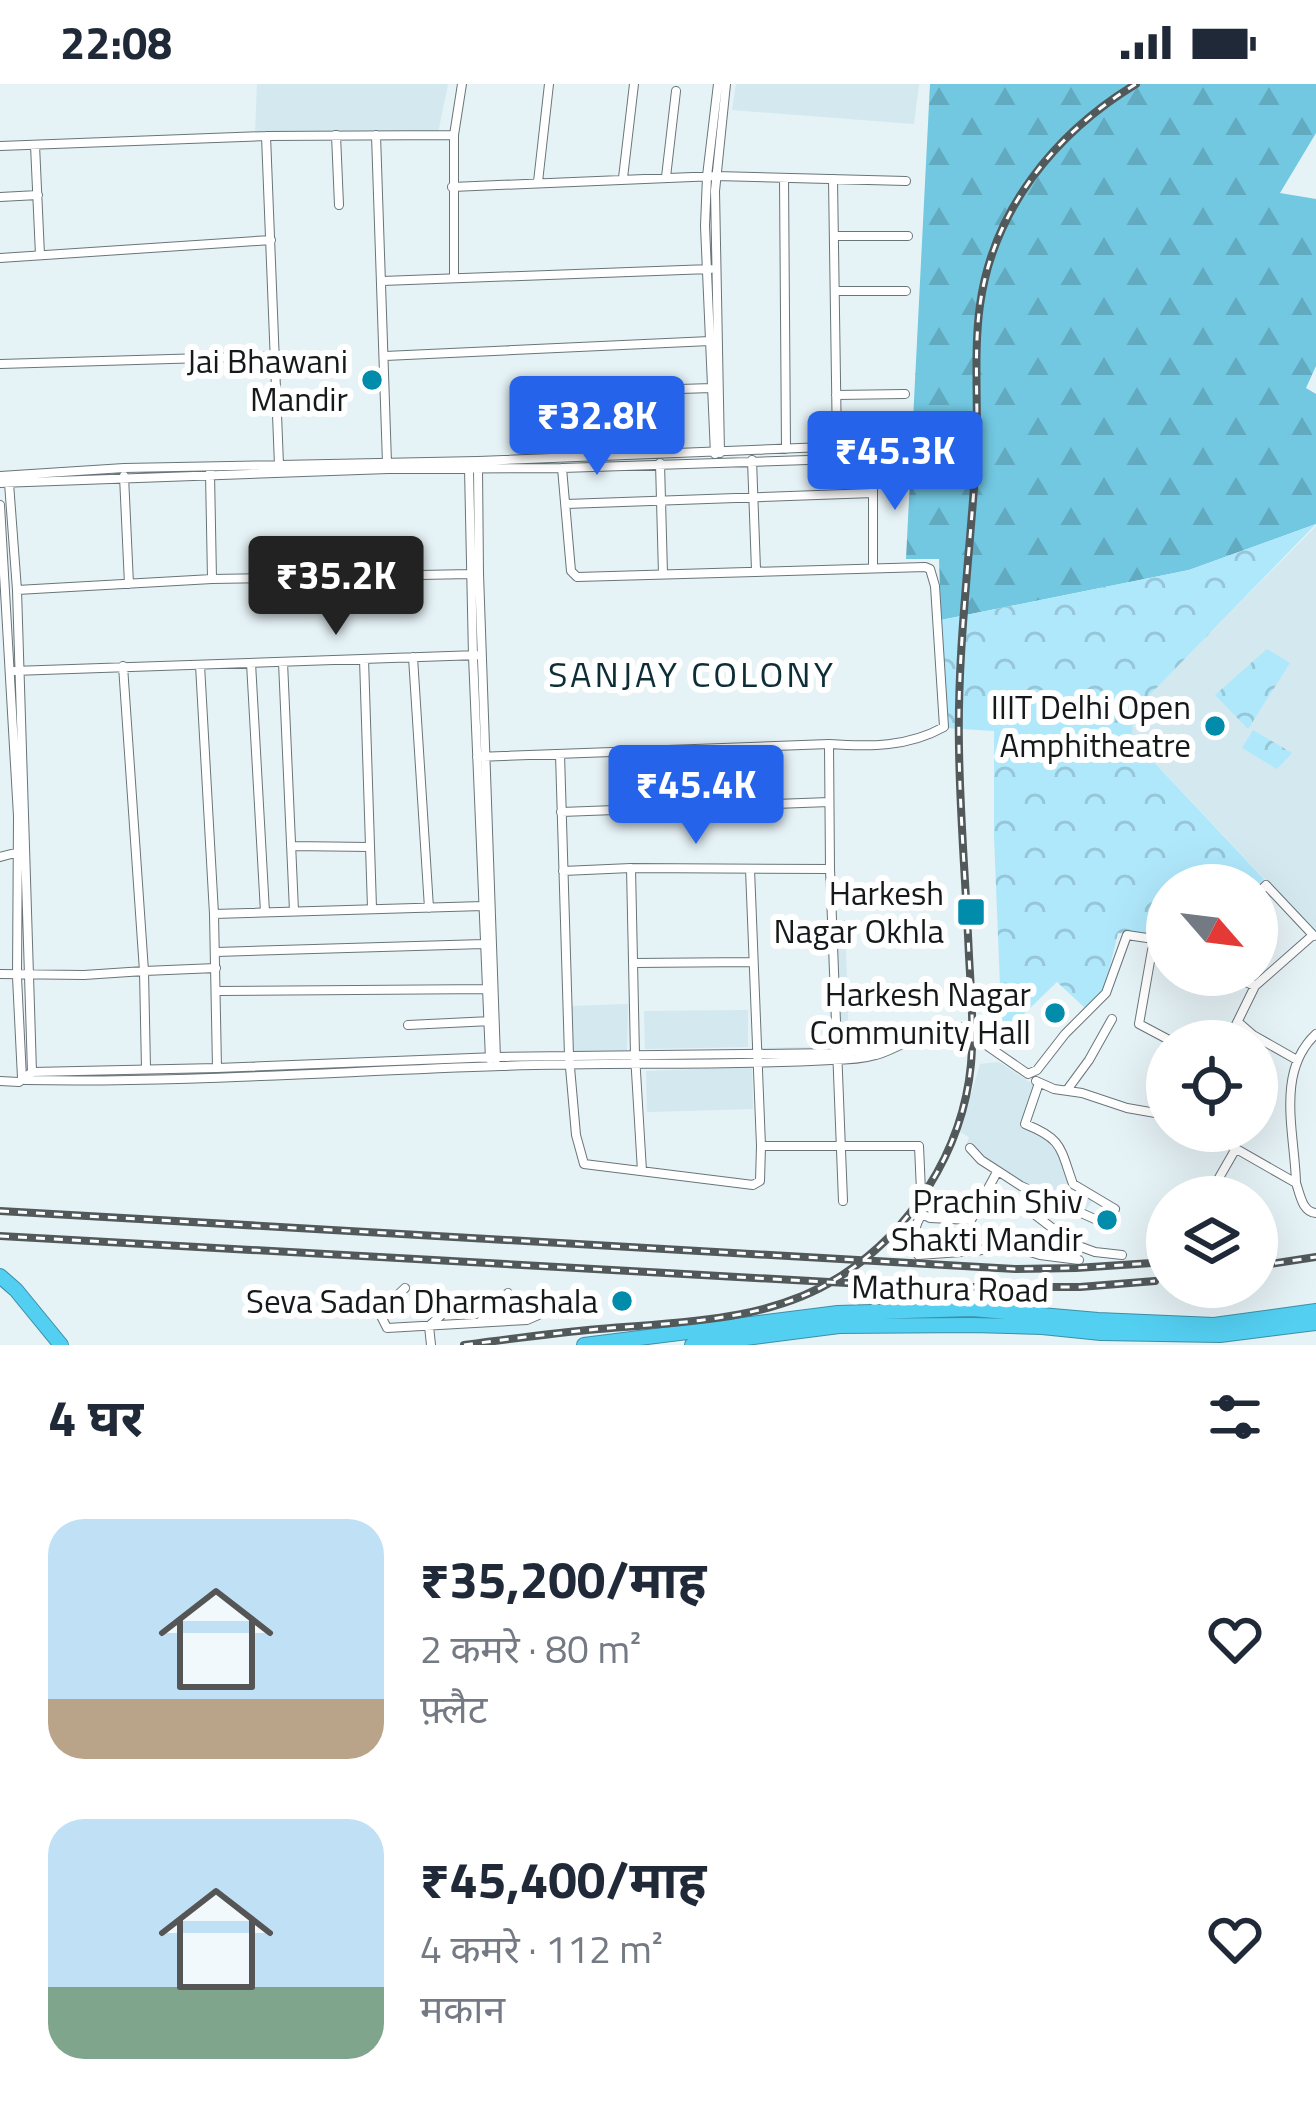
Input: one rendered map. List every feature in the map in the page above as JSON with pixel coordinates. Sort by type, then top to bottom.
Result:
[{"type":"highway","points":[[0,1276],[61,1345]]},
{"type":"highway","name":"Mathura Road","points":[[584,1345],[838,1313],[971,1310],[1214,1325],[1316,1311]]},
{"type":"highway","name":"Mathura Road","points":[[692,1345],[839,1326],[972,1325],[1220,1335],[1316,1323]]},
{"type":"street","points":[[454,278],[454,135],[462,84]]},
{"type":"street","points":[[538,182],[549,84]]},
{"type":"street","points":[[623,178],[634,84]]},
{"type":"street","points":[[718,457],[710,341],[712,176],[722,84]]},
{"type":"street","points":[[666,177],[676,91]]},
{"type":"street","points":[[376,135],[387,466]]},
{"type":"street","points":[[0,146],[454,135]]},
{"type":"street","points":[[266,136],[280,468]]},
{"type":"street","points":[[336,136],[339,205]]},
{"type":"street","points":[[35,145],[40,255]]},
{"type":"street","points":[[452,187],[712,176],[906,181]]},
{"type":"street","points":[[784,178],[786,449]]},
{"type":"street","points":[[833,179],[837,452]]},
{"type":"street","points":[[0,196],[38,195]]},
{"type":"street","points":[[834,236],[908,236]]},
{"type":"street","points":[[0,258],[271,240]]},
{"type":"street","points":[[382,281],[712,268]]},
{"type":"street","points":[[712,268],[718,457]]},
{"type":"street","points":[[835,291],[906,291]]},
{"type":"street","points":[[385,356],[710,341]]},
{"type":"street","points":[[0,364],[275,356]]},
{"type":"street","points":[[583,392],[712,388]]},
{"type":"street","points":[[836,395],[905,394]]},
{"type":"street","points":[[29,1077],[22,974],[17,590],[4,479],[280,468],[752,460],[900,444]]},
{"type":"street","points":[[474,464],[562,468],[786,449],[900,457]]},
{"type":"street","points":[[873,457],[873,568]]},
{"type":"street","points":[[752,460],[757,571]]},
{"type":"street","points":[[660,463],[663,574]]},
{"type":"street","points":[[474,464],[493,1060]]},
{"type":"street","points":[[481,757],[829,744],[871,747],[902,743],[944,727],[935,586],[925,567],[580,577],[573,574],[562,468]]},
{"type":"street","points":[[210,471],[212,579]]},
{"type":"street","points":[[124,474],[129,584]]},
{"type":"street","points":[[566,505],[873,493]]},
{"type":"street","points":[[0,506],[25,841],[22,974]]},
{"type":"street","points":[[17,590],[212,579],[475,574]]},
{"type":"street","points":[[15,670],[477,655]]},
{"type":"street","points":[[413,657],[429,908]]},
{"type":"street","points":[[364,659],[372,908]]},
{"type":"street","points":[[283,662],[294,911]]},
{"type":"street","points":[[251,663],[265,912]]},
{"type":"street","points":[[200,665],[216,952],[217,1068]]},
{"type":"street","points":[[123,666],[146,1069]]},
{"type":"street","points":[[829,744],[843,1201]]},
{"type":"street","points":[[560,754],[570,1060],[581,1161],[587,1166],[753,1185],[760,1178],[750,869]]},
{"type":"street","points":[[561,812],[829,802]]},
{"type":"street","points":[[291,846],[370,847]]},
{"type":"street","points":[[0,857],[19,852]]},
{"type":"street","points":[[631,868],[642,1171]]},
{"type":"street","points":[[563,872],[830,869]]},
{"type":"street","points":[[1278,897],[1315,936],[1278,967]]},
{"type":"street","points":[[214,914],[487,906]]},
{"type":"street","points":[[487,906],[484,944],[490,989]]},
{"type":"street","points":[[1028,1074],[1037,1070],[1106,993],[1127,935],[1146,940]]},
{"type":"street","points":[[216,952],[484,944]]},
{"type":"street","points":[[633,963],[752,962]]},
{"type":"street","points":[[0,974],[216,968]]},
{"type":"street","points":[[1146,984],[1139,1024],[1146,1028]]},
{"type":"street","points":[[217,991],[490,989]]},
{"type":"street","points":[[1067,1090],[1112,1019]]},
{"type":"street","points":[[408,1025],[492,1021]]},
{"type":"street","points":[[0,1081],[146,1069],[839,1057],[920,1035],[942,1024],[960,1027],[1039,1083],[1146,1111]]},
{"type":"street","points":[[1310,1226],[1312,1212],[1296,1183],[1291,1102],[1297,1060],[1316,1034]]},
{"type":"street","points":[[1278,1049],[1297,1060]]},
{"type":"street","points":[[29,1077],[219,1078],[493,1060]]},
{"type":"street","points":[[970,1148],[1021,1186],[1108,1225],[1114,1208],[1072,1184],[1050,1134],[1025,1124],[1039,1083]]},
{"type":"street","points":[[761,1146],[919,1146],[922,1214],[914,1250],[922,1256],[1007,1245],[1079,1260]]},
{"type":"street","points":[[1239,1152],[1296,1183]]},
{"type":"street","points":[[922,1214],[971,1220],[997,1172]]},
{"type":"street","points":[[986,1192],[1017,1201],[1073,1244],[1122,1255]]},
{"type":"street","points":[[405,1288],[382,1311],[387,1328],[527,1321],[543,1313]]},
{"type":"street","points":[[479,1323],[508,1292]]},
{"type":"street","points":[[429,1326],[457,1301]]},
{"type":"street","points":[[429,1326],[431,1345]]},
{"type":"shaded area","points":[[257,84],[448,84],[438,133],[255,135]]},
{"type":"shaded area","points":[[736,84],[919,84],[914,124],[732,110]]},
{"type":"shaded area","points":[[1316,526],[1316,933],[1278,893],[1278,864],[1251,864],[1132,739],[1132,712]]},
{"type":"shaded area","points":[[845,920],[849,1045],[941,1026],[942,1037],[850,1063],[758,1068],[758,1048],[831,1046],[827,922]]},
{"type":"shaded area","points":[[628,1004],[627,1051],[573,1052],[572,1006]]},
{"type":"shaded area","points":[[748,1010],[748,1047],[645,1049],[644,1011]]},
{"type":"shaded area","points":[[999,1062],[1034,1085],[1022,1126],[1049,1136],[1071,1185],[1094,1198],[1084,1213],[1022,1190],[965,1149],[969,1137],[960,1132],[980,1064]]},
{"type":"shaded area","points":[[752,1067],[753,1109],[647,1112],[646,1071]]},
{"type":"green space","points":[[930,84],[1316,84],[1316,133],[1280,193],[1316,199],[1316,366],[1306,388],[1316,394],[1316,524],[1189,570],[941,620],[939,559],[906,559]]},
{"type":"green space","points":[[1316,524],[1133,712],[1132,739],[1250,864],[1146,864],[1146,936],[1118,933],[1104,991],[1086,1009],[1057,982],[1002,1035],[994,731],[945,728],[941,620],[1189,570]]},
{"type":"green space","points":[[1267,649],[1290,663],[1248,729],[1215,695]]},
{"type":"green space","points":[[1253,730],[1292,753],[1277,769],[1242,748]]},
{"type":"railway","points":[[464,1345],[721,1318],[781,1304],[836,1279],[887,1239],[909,1214],[944,1158],[966,1096],[972,1051],[959,712],[976,459],[980,305],[998,237],[1032,177],[1079,126],[1136,84]]},
{"type":"railway","points":[[0,1211],[1015,1269],[1146,1263]]},
{"type":"railway","points":[[0,1236],[919,1287],[1080,1287],[1146,1282]]},
{"type":"railway","points":[[1278,1263],[1316,1257]]},
{"type":"place","name":"Jai Bhawani Mandir","points":[[372,380]]},
{"type":"place","name":"IIIT Delhi Open Amphitheatre","points":[[1215,726]]},
{"type":"place","name":"Harkesh Nagar Okhla","points":[[971,912]]},
{"type":"place","name":"Harkesh Nagar Community Hall","points":[[1055,1013]]},
{"type":"place","name":"Prachin Shiv Shakti Mandir","points":[[1107,1220]]},
{"type":"place","name":"Seva Sadan Dharmashala","points":[[622,1301]]},
{"type":"district","name":"SANJAY COLONY","points":[[692,674]]}]
